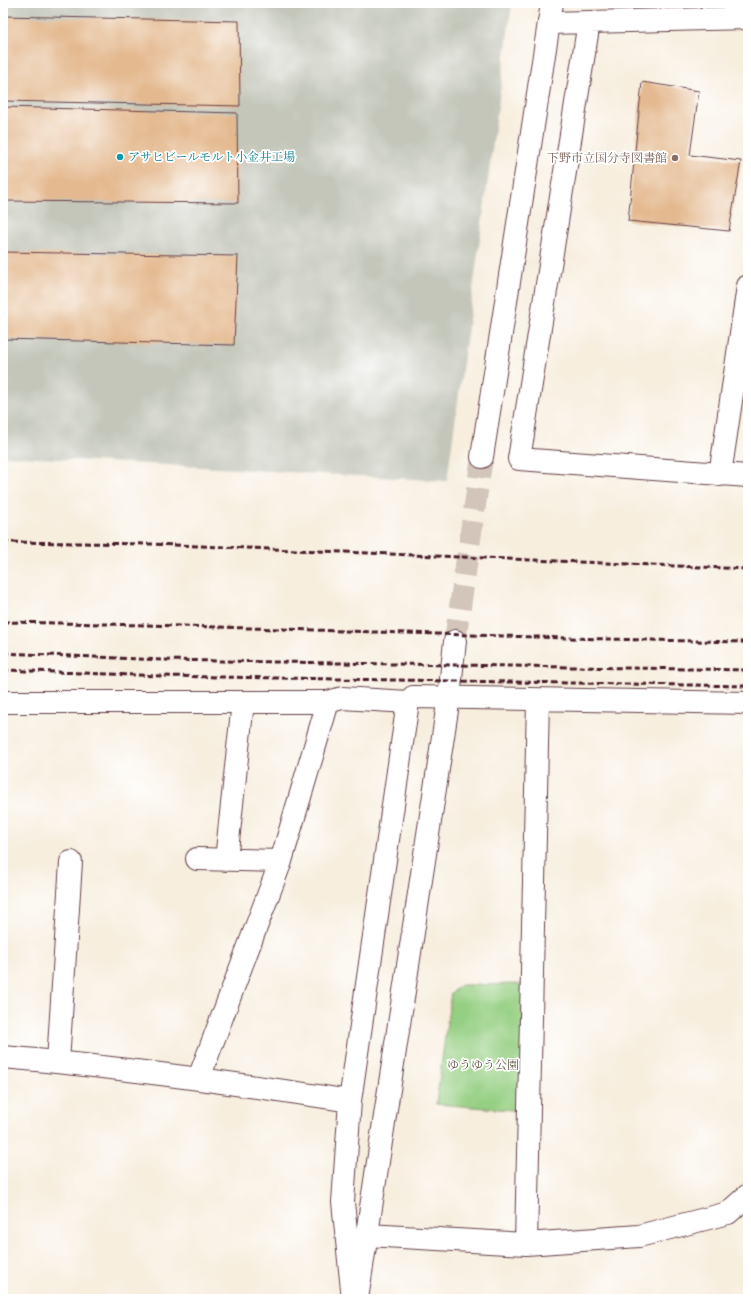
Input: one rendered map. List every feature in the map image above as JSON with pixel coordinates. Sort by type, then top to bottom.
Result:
[{"type":"street","points":[[482,458],[550,13],[589,22],[748,18]]},
{"type":"street","points":[[589,22],[519,459],[748,476]]},
{"type":"street","points":[[720,475],[748,286]]},
{"type":"street","points":[[357,1299],[449,698],[455,641]]},
{"type":"street","points":[[353,1299],[343,1202],[350,1101],[408,702],[413,697],[748,703]]},
{"type":"street","points":[[3,702],[328,702],[342,698],[408,702]]},
{"type":"street","points":[[526,1244],[538,700]]},
{"type":"street","points":[[226,860],[243,702]]},
{"type":"street","points":[[198,1078],[281,861],[328,702]]},
{"type":"street","points":[[197,859],[281,861]]},
{"type":"street","points":[[58,1062],[71,862]]},
{"type":"street","points":[[3,1058],[58,1062],[198,1078],[350,1101]]},
{"type":"street","points":[[367,1235],[526,1244],[639,1236],[728,1213],[748,1195]]},
{"type":"shaded area","points":[[3,3],[512,3],[447,481],[3,456]]},
{"type":"green space","name":"ゆうゆう公園","points":[[525,984],[524,1111],[436,1104],[451,993],[461,985]]},
{"type":"building","points":[[3,16],[239,21],[240,106],[3,101]]},
{"type":"building","name":"下野市立国分寺図書館","points":[[642,82],[699,91],[690,155],[741,161],[729,231],[628,221]]},
{"type":"building","name":"アサヒビールモルト小金井工場","points":[[3,107],[237,113],[238,203],[3,201]]},
{"type":"building","points":[[3,252],[238,256],[234,345],[3,339]]},
{"type":"tunnel","points":[[455,641],[482,457]]},
{"type":"railway","points":[[3,542],[151,544],[748,569]]},
{"type":"railway","points":[[3,622],[748,642]]},
{"type":"railway","points":[[3,653],[162,660],[748,670]]},
{"type":"railway","points":[[3,670],[161,676],[748,686]]},
{"type":"place","name":"アサヒビールモルト小金井工場","points":[[120,157]]},
{"type":"place","name":"下野市立国分寺図書館","points":[[675,158]]}]
